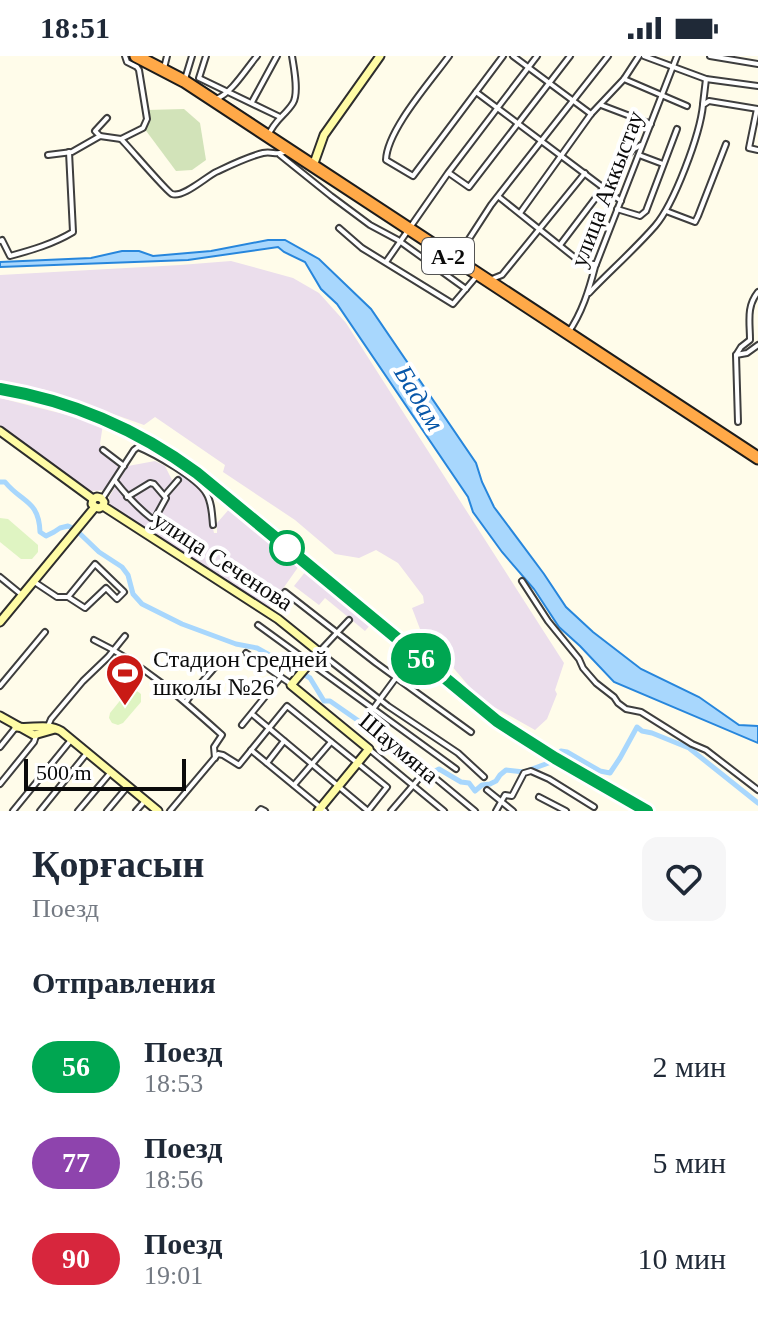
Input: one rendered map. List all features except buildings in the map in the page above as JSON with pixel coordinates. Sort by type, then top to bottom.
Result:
[{"type":"highway","name":"A-2","points":[[136,56],[185,79],[268,137],[284,152],[313,166],[338,188],[410,230],[758,458]]},
{"type":"street","points":[[48,155],[69,152],[100,136],[121,139],[143,128],[147,119],[139,70],[127,62],[125,56]]},
{"type":"street","points":[[163,70],[167,56]]},
{"type":"street","points":[[192,56],[185,79],[199,78],[280,117]]},
{"type":"street","points":[[199,78],[206,56]]},
{"type":"street","points":[[210,99],[222,98],[257,56]]},
{"type":"street","points":[[252,102],[277,56]]},
{"type":"street","points":[[268,137],[272,127],[294,101],[292,56]]},
{"type":"street","points":[[313,166],[324,135],[380,56]]},
{"type":"street","points":[[449,56],[389,143],[386,160],[413,176],[503,56]]},
{"type":"street","points":[[513,56],[591,114]]},
{"type":"street","points":[[386,262],[448,173],[537,56]]},
{"type":"street","points":[[448,173],[469,187],[570,56]]},
{"type":"street","points":[[596,56],[604,62]]},
{"type":"street","points":[[454,261],[491,205],[608,56]]},
{"type":"street","points":[[520,213],[591,114],[642,56],[706,79],[758,86]]},
{"type":"street","name":"улица Аккыстау","points":[[567,334],[587,295],[596,264],[677,56]]},
{"type":"street","points":[[710,56],[758,64]]},
{"type":"street","points":[[624,79],[687,106]]},
{"type":"street","points":[[587,295],[666,211],[698,135],[706,79]]},
{"type":"street","points":[[476,92],[621,201]]},
{"type":"street","points":[[703,105],[709,101],[757,109],[749,148],[758,150]]},
{"type":"street","points":[[601,105],[651,124]]},
{"type":"street","points":[[100,136],[95,131],[107,118]]},
{"type":"street","points":[[617,209],[640,216],[646,211],[677,129]]},
{"type":"street","points":[[121,139],[167,190],[178,195],[236,163],[266,152],[284,152],[331,196],[466,289]]},
{"type":"street","points":[[666,211],[695,222],[726,144]]},
{"type":"street","points":[[560,245],[632,150],[643,145]]},
{"type":"street","points":[[1,241],[10,256],[50,244],[73,232],[69,152]]},
{"type":"street","points":[[639,155],[663,164]]},
{"type":"street","points":[[339,228],[362,248],[453,305],[466,289],[482,278],[502,275],[585,173]]},
{"type":"street","points":[[331,196],[338,188]]},
{"type":"street","points":[[499,197],[579,261],[596,264]]},
{"type":"street","points":[[738,422],[736,355],[750,340],[749,310],[751,300],[758,292]]},
{"type":"street","points":[[736,355],[747,353],[758,345]]},
{"type":"street","name":"улица Сеченова","points":[[0,431],[98,503],[278,619],[381,700],[457,752],[484,777]]},
{"type":"street","points":[[0,622],[98,503],[138,447],[193,479],[205,491],[213,525]]},
{"type":"street","points":[[103,450],[124,466]]},
{"type":"street","points":[[115,481],[127,497],[153,519],[165,501],[165,495],[178,480]]},
{"type":"street","points":[[127,497],[150,483],[165,495]]},
{"type":"street","points":[[33,581],[57,597],[68,597],[85,608],[106,588],[117,599],[124,592],[95,564],[68,597]]},
{"type":"street","points":[[0,577],[22,595]]},
{"type":"street","points":[[522,581],[583,668],[618,703],[626,709],[641,712],[706,750],[758,790]]},
{"type":"street","points":[[285,592],[471,732]]},
{"type":"street","points":[[292,685],[349,620]]},
{"type":"street","points":[[258,625],[456,769]]},
{"type":"street","points":[[0,686],[45,632]]},
{"type":"street","points":[[0,784],[34,742],[38,731],[125,636]]},
{"type":"street","points":[[94,640],[114,650],[186,702],[222,735],[214,747],[216,756]]},
{"type":"street","name":"Шаумяна","points":[[246,653],[292,685],[444,811]]},
{"type":"street","points":[[186,702],[223,657]]},
{"type":"street","points":[[242,725],[281,677]]},
{"type":"street","points":[[373,709],[400,679]]},
{"type":"street","points":[[170,811],[216,756],[223,755],[239,765],[268,728],[287,706],[387,787],[368,811],[268,728],[252,714]]},
{"type":"street","points":[[0,716],[16,727],[61,731],[158,811]]},
{"type":"street","points":[[0,747],[16,727]]},
{"type":"street","points":[[13,811],[71,740]]},
{"type":"street","points":[[267,763],[284,741]]},
{"type":"street","points":[[294,786],[331,742]]},
{"type":"street","points":[[251,750],[321,810],[369,749]]},
{"type":"street","points":[[40,811],[87,753]]},
{"type":"street","points":[[496,811],[505,795],[514,794],[524,773],[531,771],[594,807]]},
{"type":"street","points":[[78,811],[111,772]]},
{"type":"street","points":[[391,811],[422,775],[434,777],[475,811]]},
{"type":"street","points":[[107,811],[128,786]]},
{"type":"street","points":[[487,790],[513,811]]},
{"type":"street","points":[[539,797],[566,811]]},
{"type":"street","points":[[136,811],[145,800]]},
{"type":"street","points":[[259,811],[265,811]]},
{"type":"shaded area","points":[[231,261],[293,278],[319,293],[346,323],[564,663],[547,719],[535,730],[480,699],[420,629],[412,608],[424,603],[423,596],[398,563],[376,550],[359,558],[335,554],[295,520],[223,472],[225,465],[155,417],[144,425],[46,390],[0,381],[0,275]]},
{"type":"shaded area","points":[[0,398],[103,424],[100,444],[107,456],[121,465],[106,490],[91,491],[0,427]]},
{"type":"shaded area","points":[[155,461],[165,466],[172,480],[181,474],[205,493],[214,533],[217,533],[217,523],[231,507],[265,531],[301,563],[268,610],[110,508],[109,497],[128,466]]},
{"type":"shaded area","points":[[306,571],[371,624],[365,631],[325,598],[319,605],[294,586]]},
{"type":"green space","points":[[184,109],[200,123],[206,160],[192,170],[176,171],[144,128],[147,110]]},
{"type":"green space","points":[[0,518],[8,519],[38,545],[38,552],[32,559],[21,559],[0,542]]},
{"type":"green space","name":"Стадион средней школы №26","points":[[134,689],[141,694],[141,702],[123,723],[112,723],[110,713],[127,692]]},
{"type":"water","name":"Бадам","points":[[268,240],[285,240],[319,259],[371,309],[476,463],[494,507],[566,607],[641,669],[699,697],[739,725],[758,726],[758,743],[614,682],[559,627],[534,589],[473,512],[468,497],[305,262],[278,247],[188,260],[0,267],[0,262],[91,258],[122,251],[139,251],[153,256],[211,251]]},
{"type":"waterway","points":[[0,482],[5,482],[33,508],[40,532],[46,536],[68,526],[122,567],[128,575],[133,594],[142,604],[182,624],[236,644],[257,648],[298,671]]},
{"type":"waterway","points":[[305,675],[324,701],[330,701],[386,740],[420,765],[428,775],[439,769],[461,782],[469,783],[475,791],[482,785],[496,781],[506,770],[524,772],[554,761],[561,751],[610,773],[637,727],[689,748],[758,803]]},
{"type":"railway","points":[[0,387],[55,400],[108,419],[181,460],[498,719],[650,811]]},
{"type":"train","name":"56","points":[[0,389],[45,398],[85,411],[165,451],[197,473],[478,707],[555,758],[647,811]]},
{"type":"place","name":"Стадион средней школы №26","points":[[125,707]]}]
